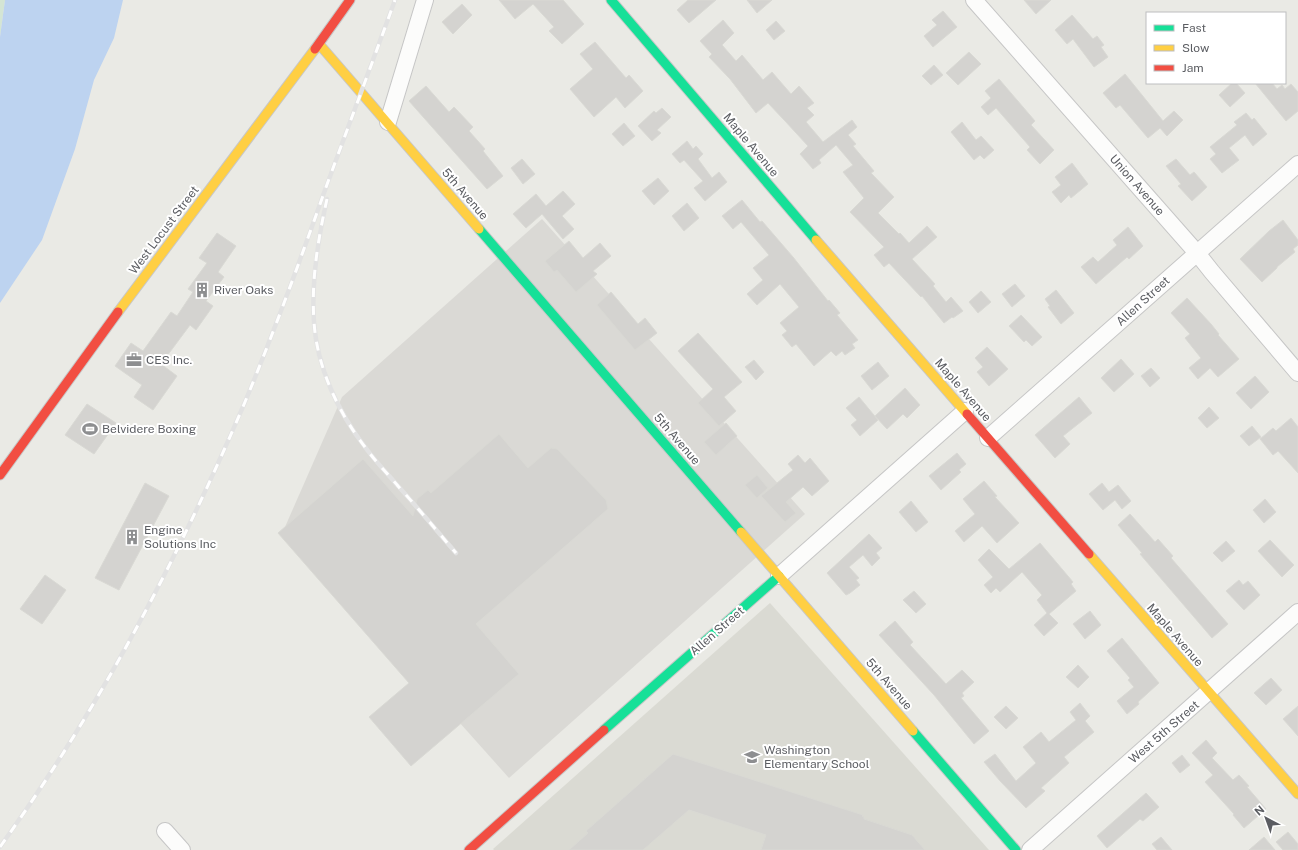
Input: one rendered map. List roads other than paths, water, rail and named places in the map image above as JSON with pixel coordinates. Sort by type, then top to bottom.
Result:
[{"type":"street","name":"West Locust Street","points":[[0,476],[120,310],[319,44],[350,0]]},
{"type":"street","points":[[388,122],[425,0]]},
{"type":"street","name":"Maple Avenue","points":[[611,0],[771,188],[1298,794]]},
{"type":"street","name":"Union Avenue","points":[[974,0],[1197,253],[1298,373]]},
{"type":"street","name":"5th Avenue","points":[[319,44],[1016,850]]},
{"type":"street","name":"Allen Street","points":[[988,438],[1298,164]]},
{"type":"street","name":"Allen Street","points":[[469,850],[965,411]]},
{"type":"street","name":"West 5th Street","points":[[1030,850],[1298,612]]},
{"type":"street","points":[[165,831],[182,850]]},
{"type":"water","points":[[5,0],[123,0],[114,38],[94,80],[75,149],[42,240],[0,303],[0,37]]},
{"type":"railway","points":[[0,847],[71,741],[104,686],[165,575],[193,518],[220,460],[266,349],[395,0]]},
{"type":"railway","points":[[327,199],[318,245],[314,276],[313,307],[316,339],[324,372],[330,388],[346,419],[365,447],[456,553]]},
{"type":"place","name":"River Oaks","points":[[202,290]]},
{"type":"place","name":"CES Inc.","points":[[134,360]]},
{"type":"place","name":"Belvidere Boxing","points":[[90,429]]},
{"type":"place","name":"Engine Solutions Inc","points":[[132,537]]},
{"type":"place","name":"Washington Elementary School","points":[[752,757]]}]
